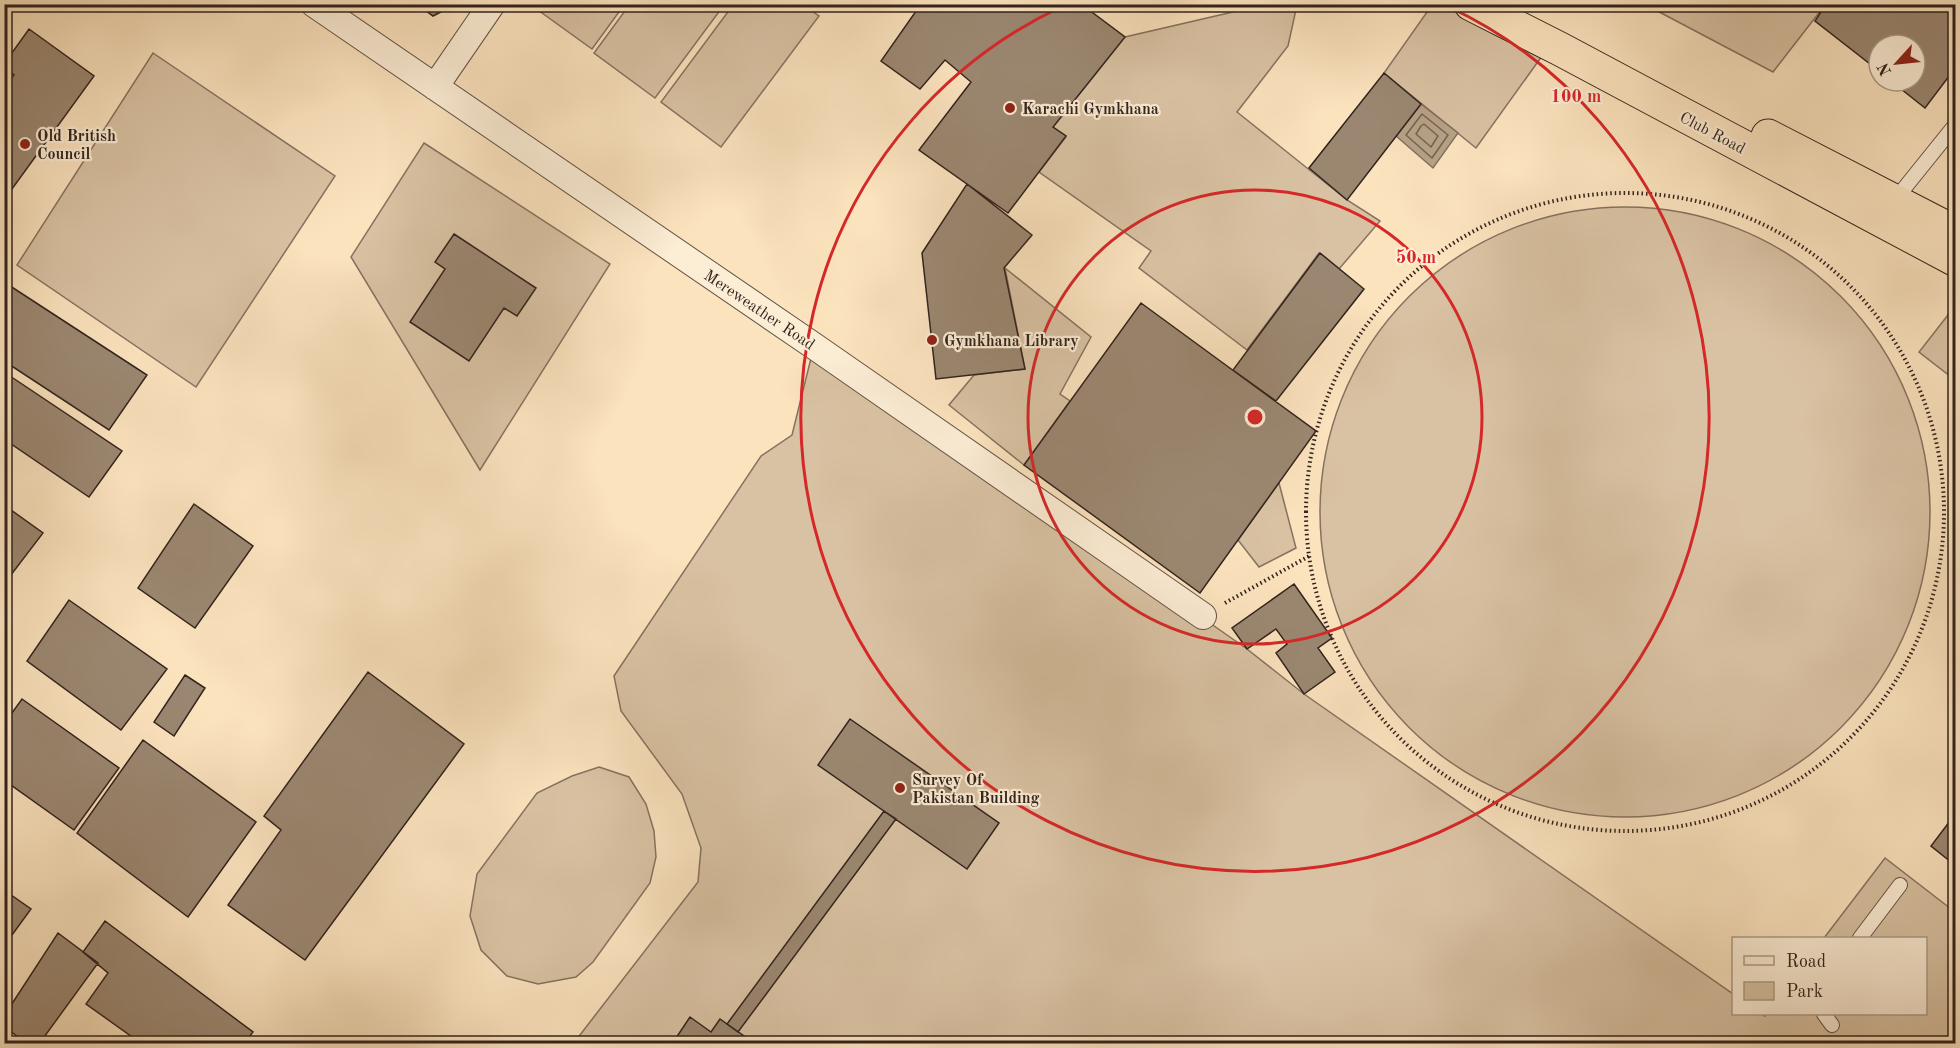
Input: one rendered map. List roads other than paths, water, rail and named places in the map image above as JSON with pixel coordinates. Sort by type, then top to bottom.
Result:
[{"type":"highway","name":"Club Road","points":[[1471,4],[1956,260]]},
{"type":"highway","name":"Club Road","points":[[1513,4],[1956,233]]},
{"type":"street","name":"Mereweather Road","points":[[314,4],[814,346],[1203,616]]},
{"type":"street","points":[[435,87],[492,4]]},
{"type":"lane","points":[[1894,201],[1956,124]]},
{"type":"lane","points":[[1861,937],[1900,885]]},
{"type":"lane","points":[[1825,1015],[1832,1025]]},
{"type":"water","points":[[1421,104],[1458,133],[1433,168],[1396,136]]},
{"type":"place","name":"Karachi Gymkhana","points":[[1010,108]]},
{"type":"place","name":"Old British Council","points":[[25,144]]},
{"type":"place","name":"Gymkhana Library","points":[[932,340]]},
{"type":"place","name":"Survey Of Pakistan Building","points":[[900,788]]}]
